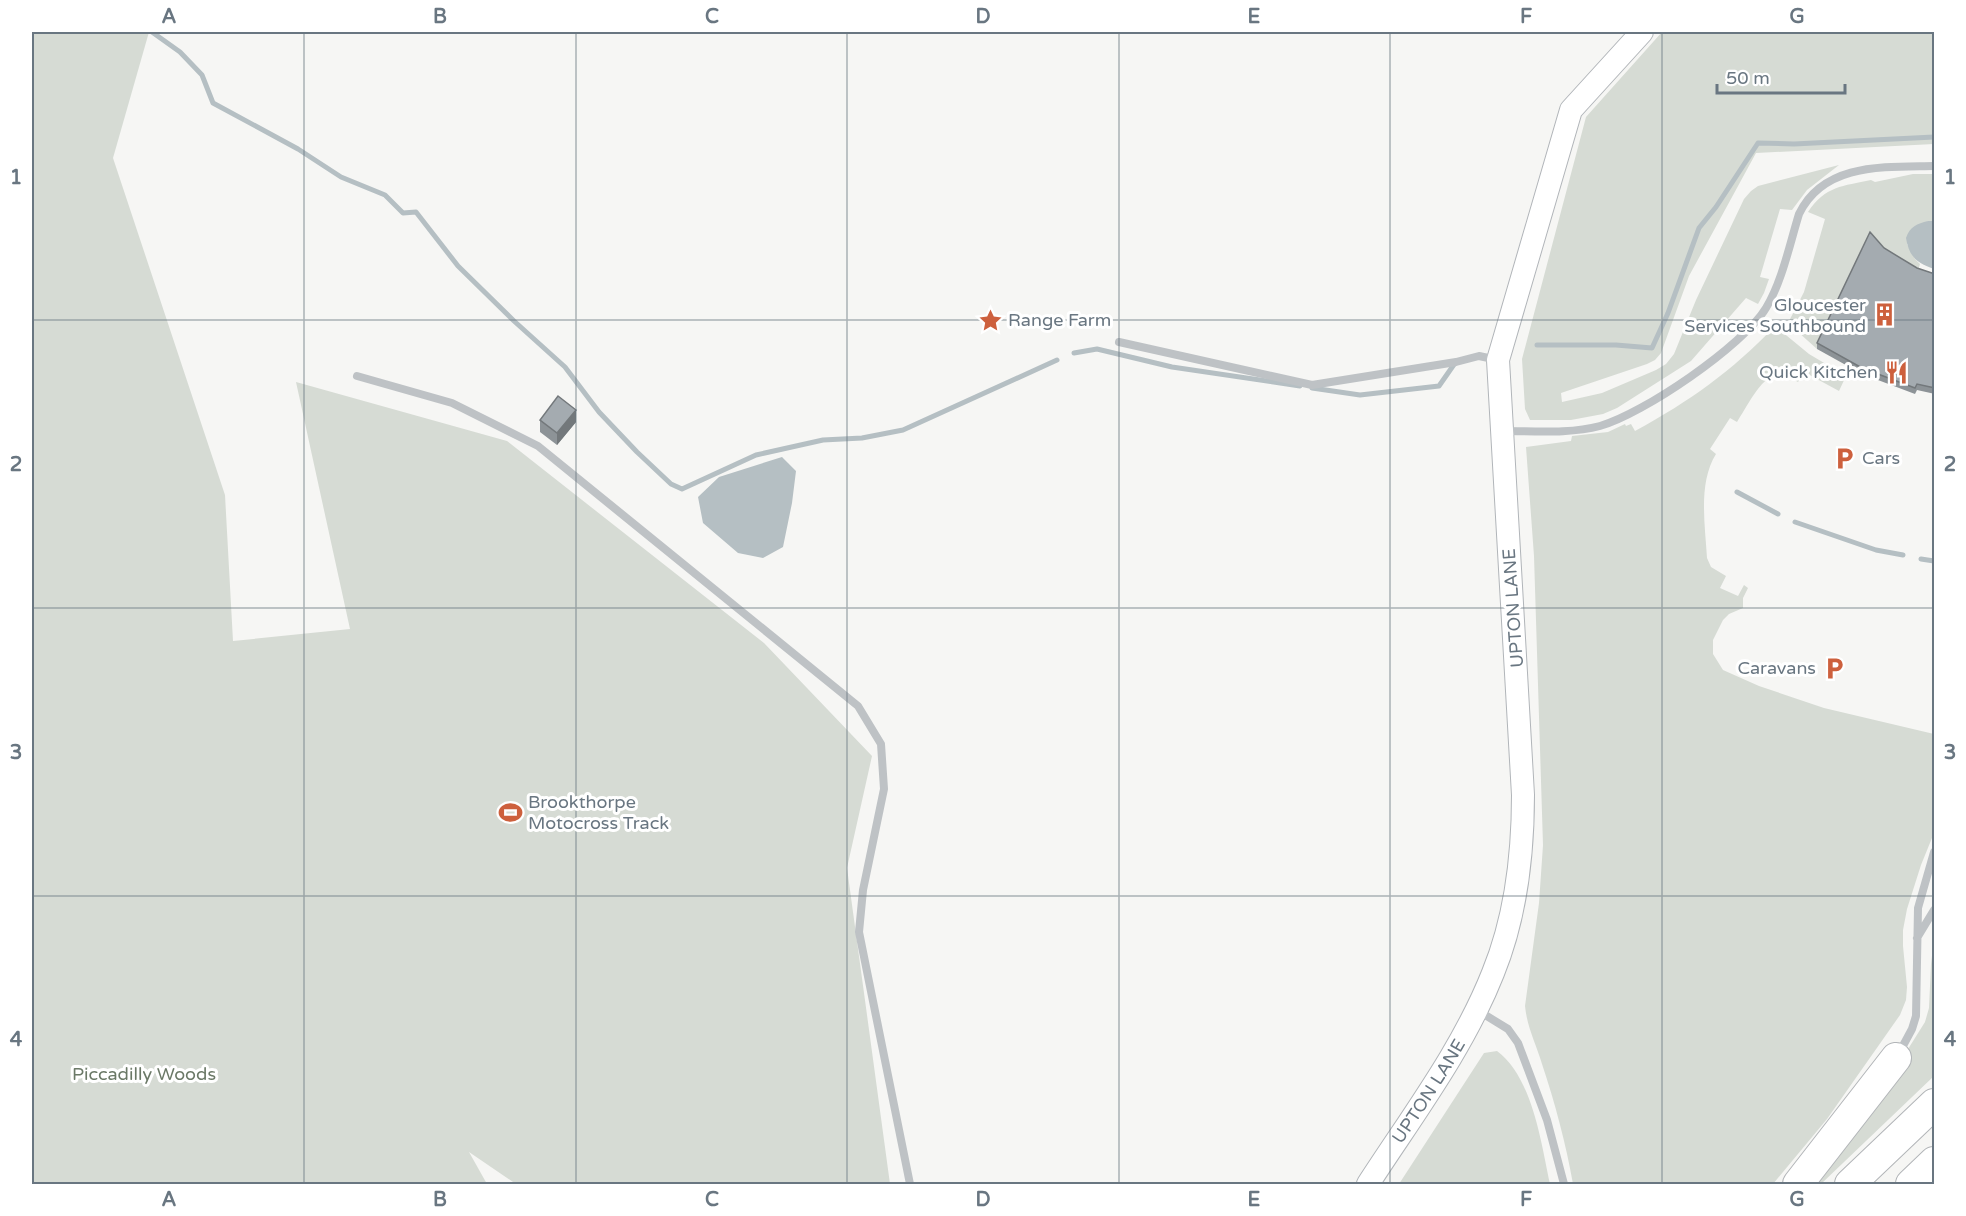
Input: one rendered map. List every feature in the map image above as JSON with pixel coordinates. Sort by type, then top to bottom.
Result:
[{"type":"highway","points":[[1798,1185],[1896,1058]]},
{"type":"highway","points":[[1850,1185],[1935,1104]]},
{"type":"highway","points":[[1911,1185],[1935,1162]]},
{"type":"street","name":"UPTON LANE","points":[[1368,1185],[1458,1046],[1494,972],[1508,928],[1520,864],[1523,824],[1522,749],[1498,360],[1571,110],[1642,32]]},
{"type":"lane","points":[[1501,432],[1571,430],[1599,426],[1669,391],[1690,378],[1756,323],[1774,291],[1799,214],[1821,186],[1835,177],[1859,171],[1883,167],[1935,166]]},
{"type":"lane","points":[[1119,342],[1312,386],[1456,362],[1479,356],[1498,360]]},
{"type":"lane","points":[[357,376],[452,403],[538,446],[858,706],[881,744],[884,789],[863,890],[859,932],[910,1185]]},
{"type":"lane","points":[[1896,1058],[1912,1029],[1916,1016],[1917,938],[1921,893],[1935,852]]},
{"type":"lane","points":[[1917,938],[1935,910]]},
{"type":"lane","points":[[1477,1010],[1508,1029],[1518,1043],[1547,1120],[1564,1185]]},
{"type":"green space","name":"Brookthorpe Motocross Track","points":[[32,32],[149,32],[113,158],[225,495],[233,641],[350,629],[296,382],[507,441],[764,643],[872,756],[847,868],[890,1184],[516,1184],[469,1152],[487,1184],[32,1184]]},
{"type":"green space","points":[[1662,32],[1934,32],[1934,144],[1756,153],[1689,276],[1661,353],[1647,364],[1561,393],[1562,402],[1602,393],[1666,364],[1674,354],[1696,300],[1744,199],[1758,186],[1839,165],[1807,190],[1792,210],[1780,209],[1760,277],[1769,279],[1758,304],[1746,298],[1691,361],[1617,408],[1603,414],[1571,420],[1530,420],[1525,409],[1522,359],[1586,117]]},
{"type":"green space","points":[[1913,174],[1934,174],[1934,221],[1928,221],[1907,244],[1920,264],[1917,274],[1870,239],[1817,349],[1788,323],[1804,292],[1825,219],[1808,212],[1814,203],[1835,188]]},
{"type":"green space","points":[[1775,326],[1809,354],[1846,376],[1839,391],[1804,372],[1798,382],[1781,375],[1770,377],[1759,388],[1737,422],[1730,418],[1710,449],[1716,454],[1710,465],[1705,491],[1704,518],[1707,558],[1711,567],[1726,576],[1720,588],[1738,596],[1744,585],[1748,588],[1743,598],[1743,608],[1729,614],[1723,620],[1713,640],[1713,654],[1723,670],[1759,686],[1824,708],[1934,734],[1934,833],[1921,865],[1903,930],[1906,1000],[1900,1015],[1827,1119],[1773,1184],[1573,1184],[1560,1124],[1525,1006],[1539,903],[1543,845],[1534,556],[1526,447],[1571,441],[1572,436],[1608,432],[1625,424],[1626,426],[1631,424],[1635,431],[1674,408],[1726,372]]},
{"type":"green space","points":[[1934,939],[1934,1076],[1821,1184],[1807,1184],[1898,1065],[1925,1022],[1929,1008]]},
{"type":"green space","points":[[1497,1051],[1519,1077],[1527,1094],[1539,1131],[1550,1184],[1399,1184],[1484,1053]]},
{"type":"shaded area","points":[[1934,221],[1934,269],[1912,255],[1906,238],[1914,226]]},
{"type":"shaded area","points":[[782,457],[796,471],[783,547],[763,558],[738,553],[703,523],[698,497],[719,477]]},
{"type":"building","name":"Gloucester Services Southbound","points":[[1870,232],[1884,248],[1917,268],[1935,274],[1935,388],[1917,384],[1915,388],[1862,368],[1817,343]]},
{"type":"building","points":[[558,396],[576,410],[557,433],[540,420]]},
{"type":"waterway","points":[[152,32],[180,52],[202,75],[213,103],[298,149],[341,177],[385,195],[403,213],[416,212],[458,266],[565,367],[599,412],[637,452],[671,484],[682,489],[756,455],[823,440],[862,438],[903,430],[1057,360]]},
{"type":"waterway","points":[[1537,345],[1616,345],[1652,348],[1668,313],[1699,228],[1716,207],[1758,143],[1794,144],[1934,137]]},
{"type":"waterway","points":[[1074,353],[1097,349],[1172,367],[1300,386]]},
{"type":"waterway","points":[[1312,388],[1360,395],[1439,386],[1455,363]]},
{"type":"waterway","points":[[1737,492],[1778,514]]},
{"type":"waterway","points":[[1795,522],[1876,550],[1903,555]]},
{"type":"waterway","points":[[1921,559],[1934,561]]},
{"type":"place","name":"Gloucester Services Southbound","points":[[1884,315]]},
{"type":"place","name":"Range Farm","points":[[990,320]]},
{"type":"place","name":"Quick Kitchen","points":[[1896,372]]},
{"type":"place","name":"Cars","points":[[1844,458]]},
{"type":"place","name":"Caravans","points":[[1834,668]]},
{"type":"place","name":"Brookthorpe Motocross Track","points":[[510,812]]},
{"type":"park label","name":"Piccadilly Woods","points":[[144,1074]]}]
